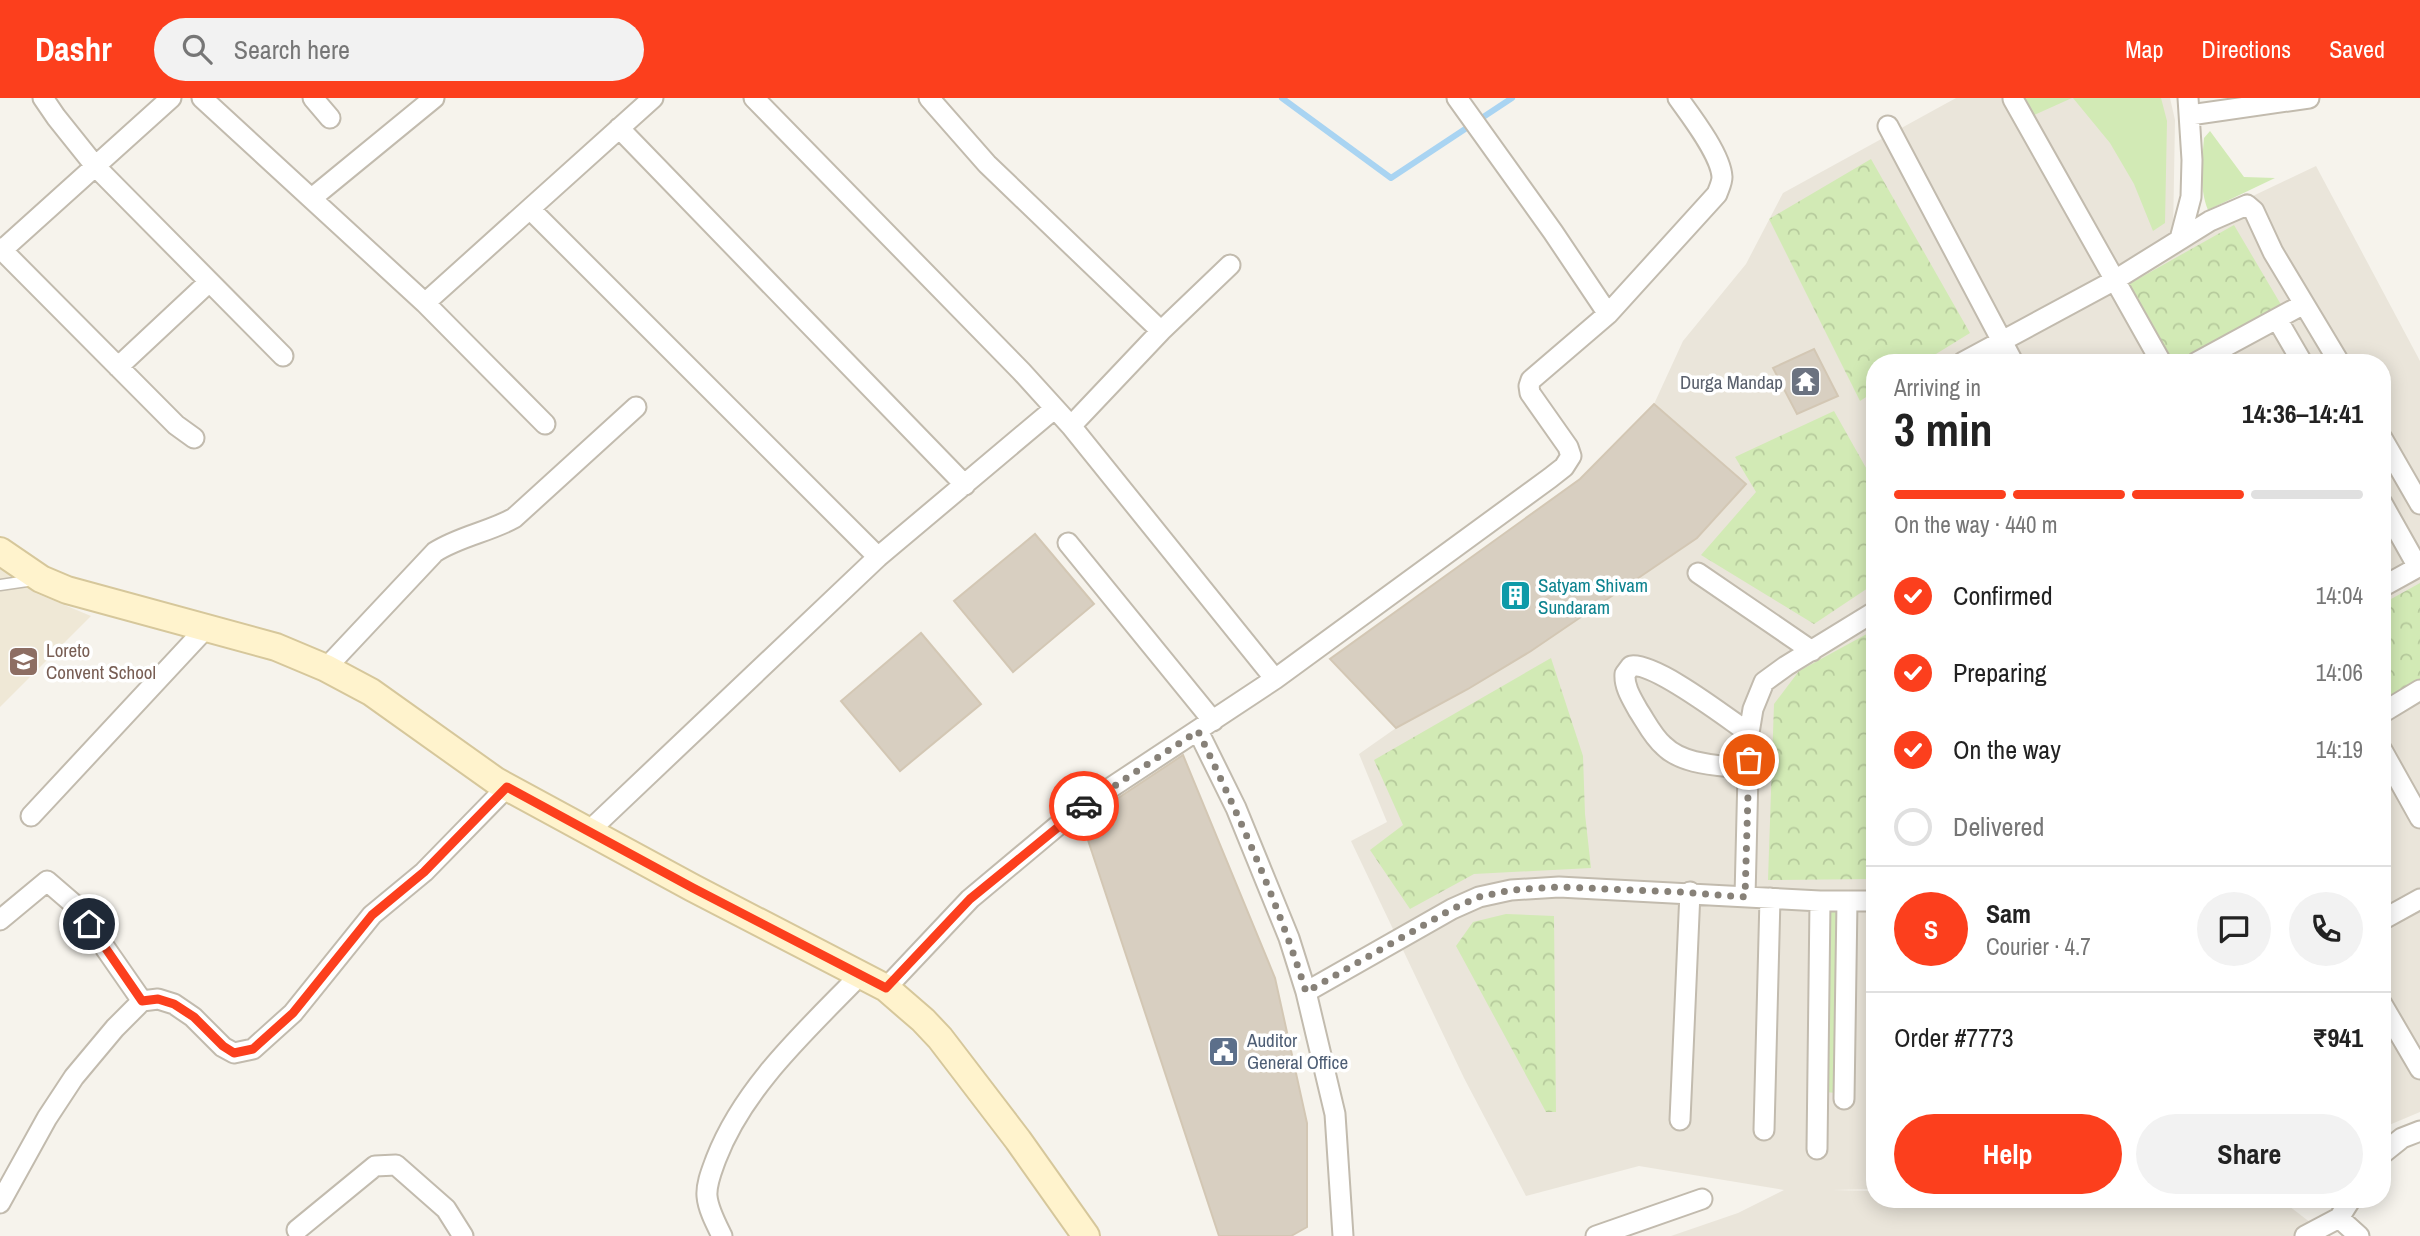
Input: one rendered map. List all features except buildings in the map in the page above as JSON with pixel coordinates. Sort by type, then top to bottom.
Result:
[{"type":"street","points":[[43,98],[96,167],[283,356]]},
{"type":"street","points":[[171,98],[1,250],[176,425],[194,438]]},
{"type":"street","points":[[202,98],[425,303],[545,424]]},
{"type":"street","points":[[313,98],[330,118]]},
{"type":"street","points":[[312,198],[433,98]]},
{"type":"street","points":[[425,303],[653,98]]},
{"type":"street","points":[[754,98],[1021,371],[1071,426],[1275,679]]},
{"type":"street","points":[[929,98],[987,164],[1161,331]]},
{"type":"street","points":[[886,988],[970,899],[1074,812],[1275,679],[1570,461],[1568,447],[1530,393],[1528,386],[1537,375],[1608,314],[1717,194],[1721,185],[1720,169],[1711,150],[1678,98]]},
{"type":"street","points":[[2180,239],[2191,197],[2189,106],[2309,98]]},
{"type":"street","points":[[2013,99],[2157,354]]},
{"type":"street","points":[[1459,101],[1547,223],[1608,314]]},
{"type":"street","points":[[1888,126],[2008,354]]},
{"type":"street","points":[[619,128],[964,485]]},
{"type":"street","points":[[1979,354],[2115,280],[2210,220],[2247,205],[2254,211],[2273,252],[2334,354]]},
{"type":"street","points":[[530,209],[878,557]]},
{"type":"street","points":[[1071,426],[1161,331],[1230,265]]},
{"type":"street","points":[[118,367],[209,282]]},
{"type":"street","points":[[2212,354],[2304,304]]},
{"type":"street","points":[[2277,319],[2297,354]]},
{"type":"street","points":[[326,668],[435,552],[453,541],[514,518],[636,407]]},
{"type":"street","points":[[588,832],[878,557],[1054,409]]},
{"type":"street","points":[[2391,454],[2420,504]]},
{"type":"street","points":[[2391,518],[2419,566],[2391,582]]},
{"type":"street","points":[[1068,542],[1205,726],[1289,938],[1306,992],[1335,1114],[1343,1236]]},
{"type":"street","points":[[0,551],[41,579],[105,602],[276,647],[326,668],[371,692],[507,787],[886,988],[940,1038],[1018,1140],[1086,1236]]},
{"type":"street","points":[[1698,573],[1812,650]]},
{"type":"street","points":[[1745,897],[1749,733],[1753,709],[1764,682],[1866,617]]},
{"type":"street","points":[[31,816],[206,628]]},
{"type":"street","points":[[1748,769],[1693,760],[1676,755],[1664,747],[1631,697],[1625,674],[1631,666],[1637,665],[1665,677],[1749,733]]},
{"type":"street","points":[[2391,708],[2420,690]]},
{"type":"street","points":[[2391,766],[2420,818]]},
{"type":"street","points":[[0,1203],[47,1118],[74,1077],[115,1028],[142,1001],[158,999],[174,1004],[194,1017],[223,1046],[234,1053],[253,1049],[293,1013],[372,915],[424,872],[507,787]]},
{"type":"street","points":[[0,920],[47,881],[76,906],[142,1001]]},
{"type":"street","points":[[1306,992],[1452,909],[1479,897],[1511,890],[1559,887],[1866,901]]},
{"type":"street","points":[[1680,1120],[1690,892]]},
{"type":"street","points":[[1764,1130],[1770,898]]},
{"type":"street","points":[[2391,915],[2420,899]]},
{"type":"street","points":[[1816,1149],[1821,901]]},
{"type":"street","points":[[1844,1099],[1847,902]]},
{"type":"street","points":[[722,1236],[715,1224],[707,1195],[711,1172],[724,1138],[754,1091],[803,1034],[861,974]]},
{"type":"street","points":[[2391,1019],[2420,1069]]},
{"type":"street","points":[[2391,1147],[2402,1138],[2420,1131]]},
{"type":"street","points":[[297,1230],[375,1166],[396,1165],[446,1209],[463,1236]]},
{"type":"street","points":[[1596,1236],[1702,1199]]},
{"type":"street","points":[[2305,1236],[2339,1218],[2345,1208]]},
{"type":"street","points":[[2339,1218],[2359,1236]]},
{"type":"lane","points":[[0,585],[41,579]]},
{"type":"shaded area","points":[[1956,98],[2170,98],[2175,120],[2173,234],[2316,166],[2420,361],[2420,1112],[2391,1124],[2391,354],[1866,354],[1866,1189],[1833,1190],[1866,1191],[1866,1208],[2292,1208],[2328,1236],[1671,1236],[1738,1213],[1784,1190],[1639,1166],[1526,1196],[1464,1078],[1351,841],[1387,822],[1359,754],[1396,728],[1531,651],[1697,538],[1745,485],[1654,404],[1683,341],[1746,264],[1783,193]]},
{"type":"shaded area","name":"Loreto Convent School","points":[[0,564],[33,592],[91,616],[0,707]]},
{"type":"green space","points":[[2021,98],[2072,98],[2030,117]]},
{"type":"green space","points":[[2073,98],[2161,98],[2167,121],[2165,223],[2153,231],[2134,184],[2110,143]]},
{"type":"green space","points":[[2210,131],[2244,177],[2275,178],[2208,210],[2203,193],[2202,165],[2204,138]]},
{"type":"green space","points":[[1871,159],[1970,333],[1936,354],[1866,354],[1866,397],[1860,401],[1769,219]]},
{"type":"green space","points":[[2234,225],[2283,308],[2201,354],[2162,354],[2122,288]]},
{"type":"green space","points":[[1834,411],[1866,468],[1866,589],[1814,624],[1701,555],[1756,492],[1735,457]]},
{"type":"green space","points":[[2420,583],[2420,682],[2391,698],[2391,599]]},
{"type":"green space","points":[[1866,634],[1866,879],[1768,880],[1774,704],[1799,671]]},
{"type":"green space","points":[[1551,658],[1583,756],[1585,814],[1591,868],[1474,874],[1410,909],[1370,850],[1403,825],[1374,760]]},
{"type":"green space","points":[[1829,912],[1839,912],[1836,1093],[1826,1092]]},
{"type":"green space","points":[[1506,914],[1554,916],[1556,1112],[1546,1112],[1456,946],[1473,922]]},
{"type":"waterway","points":[[1282,98],[1391,178],[1512,98]]},
{"type":"way so far","points":[[1084,806],[1198,731],[1236,808],[1289,938],[1306,992],[1452,909],[1479,897],[1511,890],[1559,887],[1745,897],[1749,760]]},
{"type":"place","name":"Durga Mandap","points":[[1806,382]]},
{"type":"place","name":"Satyam Shivam Sundaram","points":[[1515,596]]},
{"type":"place","name":"Loreto Convent School","points":[[23,661]]},
{"type":"place","name":"Auditor General Office","points":[[1224,1051]]},
{"type":"route","points":[[89,924],[142,1001],[158,999],[174,1004],[194,1017],[223,1046],[234,1053],[244,1052],[253,1049],[293,1013],[372,915],[424,872],[507,787],[886,988],[970,899],[1084,806]]}]
